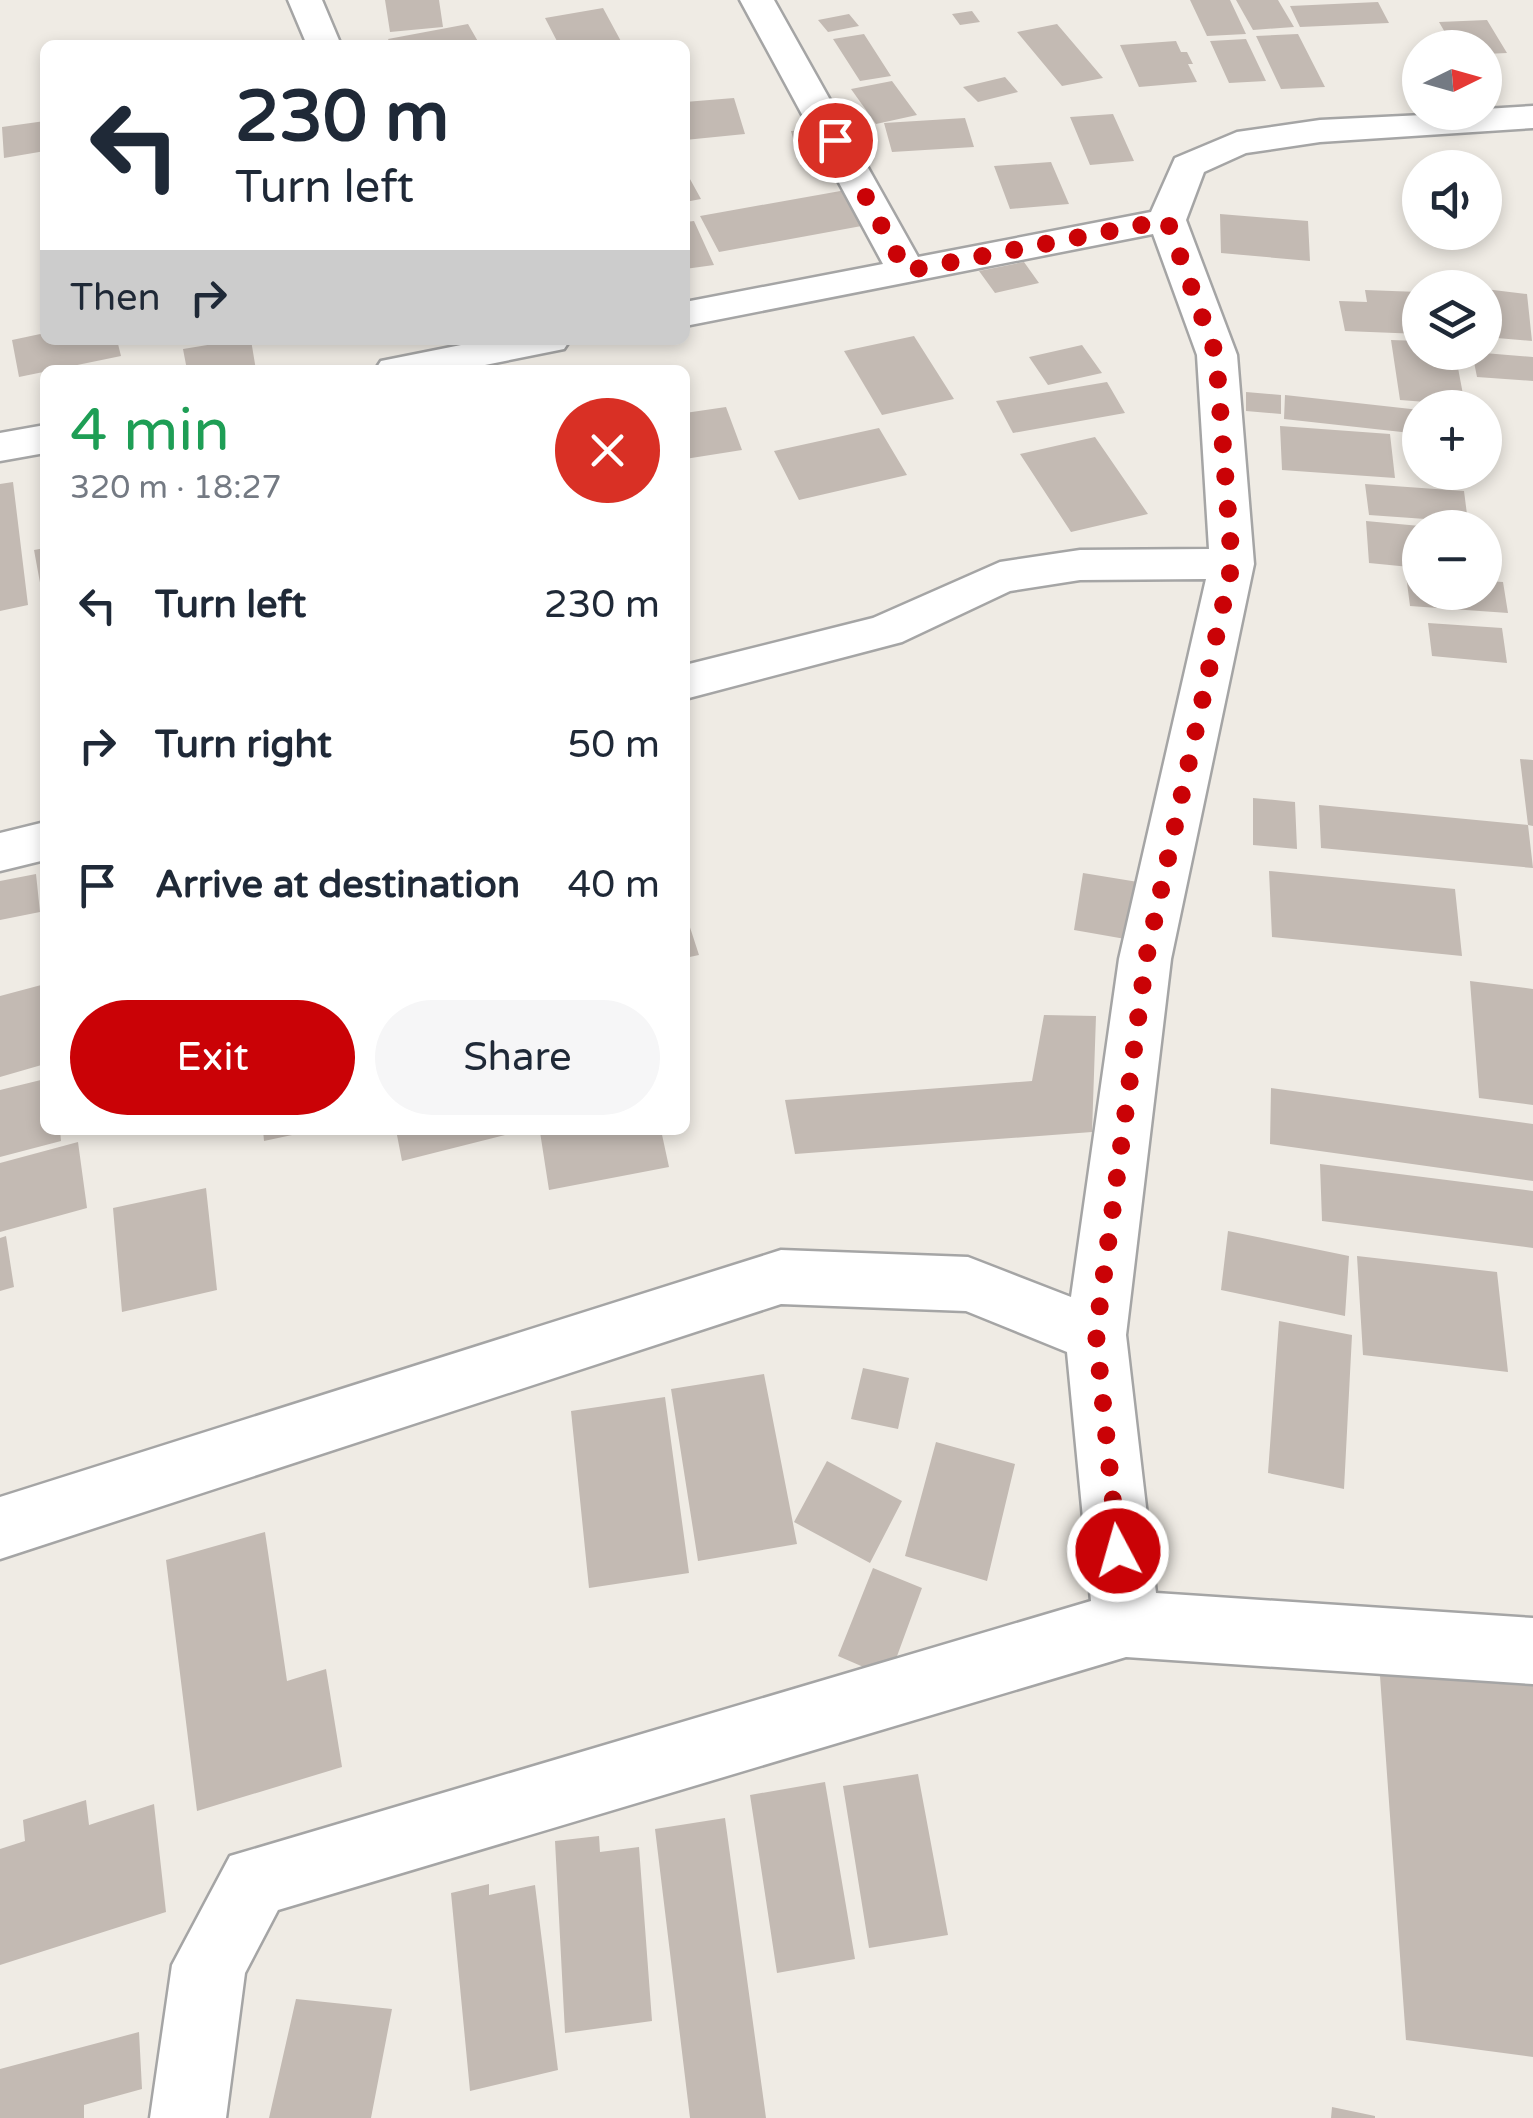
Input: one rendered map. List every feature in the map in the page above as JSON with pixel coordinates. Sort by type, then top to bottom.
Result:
[{"type":"street","points":[[305,0],[322,40]]},
{"type":"street","points":[[771,4],[906,271]]},
{"type":"street","points":[[1126,1624],[1096,1334],[1146,959],[1232,564],[1216,355],[1167,220],[1188,166],[1237,144],[1320,131],[1533,118]]},
{"type":"street","points":[[690,313],[1167,220]]},
{"type":"street","points":[[409,365],[451,349],[495,345]]},
{"type":"street","points":[[0,448],[40,439]]},
{"type":"street","points":[[690,681],[886,631],[1000,577],[1080,565],[1232,564]]},
{"type":"street","points":[[0,852],[40,842]]},
{"type":"street","points":[[0,1528],[781,1276],[968,1284],[1096,1334]]},
{"type":"street","points":[[188,2118],[209,1965],[255,1881],[1126,1624],[1533,1651]]},
{"type":"building","points":[[385,0],[439,0],[443,27],[390,32]]},
{"type":"building","points":[[1190,0],[1230,0],[1246,34],[1207,36]]},
{"type":"building","points":[[1236,0],[1278,0],[1294,27],[1253,30]]},
{"type":"building","points":[[1378,2],[1389,23],[1300,27],[1290,6]]},
{"type":"building","points":[[603,8],[620,40],[556,40],[545,18]]},
{"type":"building","points":[[972,11],[980,22],[960,25],[952,14]]},
{"type":"building","points":[[849,14],[859,26],[828,32],[818,20]]},
{"type":"building","points":[[1487,20],[1493,30],[1444,30],[1439,22]]},
{"type":"building","points":[[468,24],[477,40],[388,40]]},
{"type":"building","points":[[1057,24],[1103,78],[1062,86],[1017,32]]},
{"type":"building","points":[[864,34],[891,76],[860,81],[833,39]]},
{"type":"building","points":[[1298,34],[1325,87],[1281,89],[1256,36]]},
{"type":"building","points":[[1246,39],[1266,81],[1229,83],[1210,41]]},
{"type":"building","points":[[1176,41],[1181,52],[1187,52],[1197,82],[1139,87],[1120,45]]},
{"type":"building","points":[[1005,77],[1018,92],[978,102],[963,87]]},
{"type":"building","points":[[892,81],[917,115],[876,124],[851,89]]},
{"type":"building","points":[[734,98],[745,134],[690,140],[690,102]]},
{"type":"building","points":[[1113,114],[1134,161],[1090,165],[1070,117]]},
{"type":"building","points":[[965,118],[974,147],[892,152],[884,123]]},
{"type":"building","points":[[40,122],[40,152],[4,158],[2,127]]},
{"type":"building","points":[[828,128],[838,164],[801,166],[791,131]]},
{"type":"building","points":[[1051,162],[1069,204],[1010,209],[994,166]]},
{"type":"building","points":[[690,179],[701,199],[690,201]]},
{"type":"building","points":[[846,190],[867,225],[719,252],[700,216]]},
{"type":"building","points":[[1220,214],[1308,221],[1310,261],[1221,253]]},
{"type":"building","points":[[690,221],[694,221],[714,265],[690,268]]},
{"type":"building","points":[[1024,262],[1039,283],[995,293],[979,271]]},
{"type":"building","points":[[1365,290],[1402,291],[1402,333],[1345,331],[1339,301],[1367,302]]},
{"type":"building","points":[[1502,291],[1527,294],[1532,341],[1502,338]]},
{"type":"building","points":[[40,334],[40,345],[118,345],[121,356],[77,365],[40,365],[40,373],[19,377],[12,340]]},
{"type":"building","points":[[914,336],[954,399],[882,415],[844,351]]},
{"type":"building","points":[[1391,340],[1402,340],[1402,370],[1458,370],[1462,390],[1402,390],[1400,400]]},
{"type":"building","points":[[252,345],[255,365],[186,365],[183,349]]},
{"type":"building","points":[[1082,345],[1102,373],[1048,385],[1029,357]]},
{"type":"building","points":[[1502,354],[1533,357],[1533,381],[1477,377],[1476,370],[1502,370]]},
{"type":"building","points":[[1107,382],[1125,413],[1013,433],[996,401]]},
{"type":"building","points":[[1246,392],[1281,395],[1281,414],[1246,411]]},
{"type":"building","points":[[1285,395],[1402,408],[1402,432],[1284,419]]},
{"type":"building","points":[[726,407],[742,450],[690,458],[690,412]]},
{"type":"building","points":[[1280,426],[1390,434],[1395,478],[1282,470]]},
{"type":"building","points":[[879,428],[907,475],[799,500],[774,451]]},
{"type":"building","points":[[1095,437],[1148,514],[1071,532],[1020,454]]},
{"type":"building","points":[[13,482],[28,605],[0,611],[0,484]]},
{"type":"building","points":[[1365,484],[1402,487],[1402,490],[1464,491],[1466,510],[1402,510],[1402,517],[1369,515]]},
{"type":"building","points":[[1366,521],[1402,524],[1402,566],[1369,563]]},
{"type":"building","points":[[40,549],[40,583],[34,550]]},
{"type":"building","points":[[1503,582],[1508,613],[1466,610],[1502,610]]},
{"type":"building","points":[[1428,623],[1502,628],[1507,663],[1432,656]]},
{"type":"building","points":[[1520,759],[1533,760],[1533,826],[1528,825]]},
{"type":"building","points":[[1253,798],[1295,802],[1297,849],[1253,845]]},
{"type":"building","points":[[1319,805],[1528,825],[1533,868],[1321,848]]},
{"type":"building","points":[[1269,871],[1455,889],[1462,956],[1272,937]]},
{"type":"building","points":[[1083,873],[1138,882],[1131,940],[1074,930]]},
{"type":"building","points":[[36,874],[40,912],[0,920],[0,881]]},
{"type":"building","points":[[690,927],[699,955],[690,957]]},
{"type":"building","points":[[1470,981],[1533,989],[1533,1105],[1479,1098]]},
{"type":"building","points":[[40,985],[40,1065],[0,1077],[0,996]]},
{"type":"building","points":[[1044,1015],[1096,1016],[1092,1132],[795,1154],[785,1100],[1032,1081]]},
{"type":"building","points":[[40,1080],[40,1135],[60,1135],[61,1141],[0,1157],[0,1090]]},
{"type":"building","points":[[1271,1088],[1533,1124],[1533,1181],[1270,1144]]},
{"type":"building","points":[[263,1135],[292,1135],[264,1141]]},
{"type":"building","points":[[397,1135],[505,1135],[402,1161]]},
{"type":"building","points":[[540,1135],[662,1135],[669,1167],[549,1190]]},
{"type":"building","points":[[78,1142],[87,1208],[0,1232],[0,1163]]},
{"type":"building","points":[[1320,1164],[1533,1191],[1533,1248],[1322,1221]]},
{"type":"building","points":[[206,1188],[217,1290],[122,1312],[113,1208]]},
{"type":"building","points":[[1228,1231],[1349,1256],[1345,1316],[1221,1290]]},
{"type":"building","points":[[6,1236],[14,1287],[0,1291],[0,1238]]},
{"type":"building","points":[[1357,1256],[1497,1272],[1508,1372],[1363,1355]]},
{"type":"building","points":[[1279,1321],[1352,1335],[1344,1489],[1268,1473]]},
{"type":"building","points":[[863,1368],[909,1378],[898,1429],[851,1419]]},
{"type":"building","points":[[764,1374],[797,1544],[698,1561],[671,1389]]},
{"type":"building","points":[[665,1397],[689,1573],[589,1588],[571,1411]]},
{"type":"building","points":[[936,1442],[1015,1464],[987,1581],[905,1556]]},
{"type":"building","points":[[827,1461],[902,1501],[870,1563],[794,1522]]},
{"type":"building","points":[[265,1532],[287,1681],[326,1669],[342,1767],[197,1811],[166,1560]]},
{"type":"building","points":[[873,1568],[922,1588],[889,1678],[838,1656]]},
{"type":"building","points":[[1379,1662],[1533,1680],[1533,2057],[1406,2040]]},
{"type":"building","points":[[918,1774],[948,1935],[869,1948],[843,1786]]},
{"type":"building","points":[[825,1782],[855,1959],[777,1973],[750,1795]]},
{"type":"building","points":[[86,1800],[89,1825],[154,1804],[166,1912],[0,1965],[0,1849],[25,1841],[23,1820]]},
{"type":"building","points":[[725,1818],[766,2118],[690,2118],[655,1829]]},
{"type":"building","points":[[599,1836],[600,1852],[639,1847],[652,2021],[565,2033],[555,1841]]},
{"type":"building","points":[[489,1884],[489,1895],[535,1885],[558,2070],[470,2091],[451,1893]]},
{"type":"building","points":[[296,1999],[392,2009],[371,2118],[269,2118]]},
{"type":"building","points":[[139,2032],[142,2089],[84,2105],[84,2118],[0,2118],[0,2069]]},
{"type":"building","points":[[1332,2107],[1375,2116],[1375,2118],[1331,2118]]},
{"type":"route","points":[[835,140],[906,271],[1167,220],[1216,355],[1232,564],[1146,959],[1096,1334],[1118,1551]]}]
